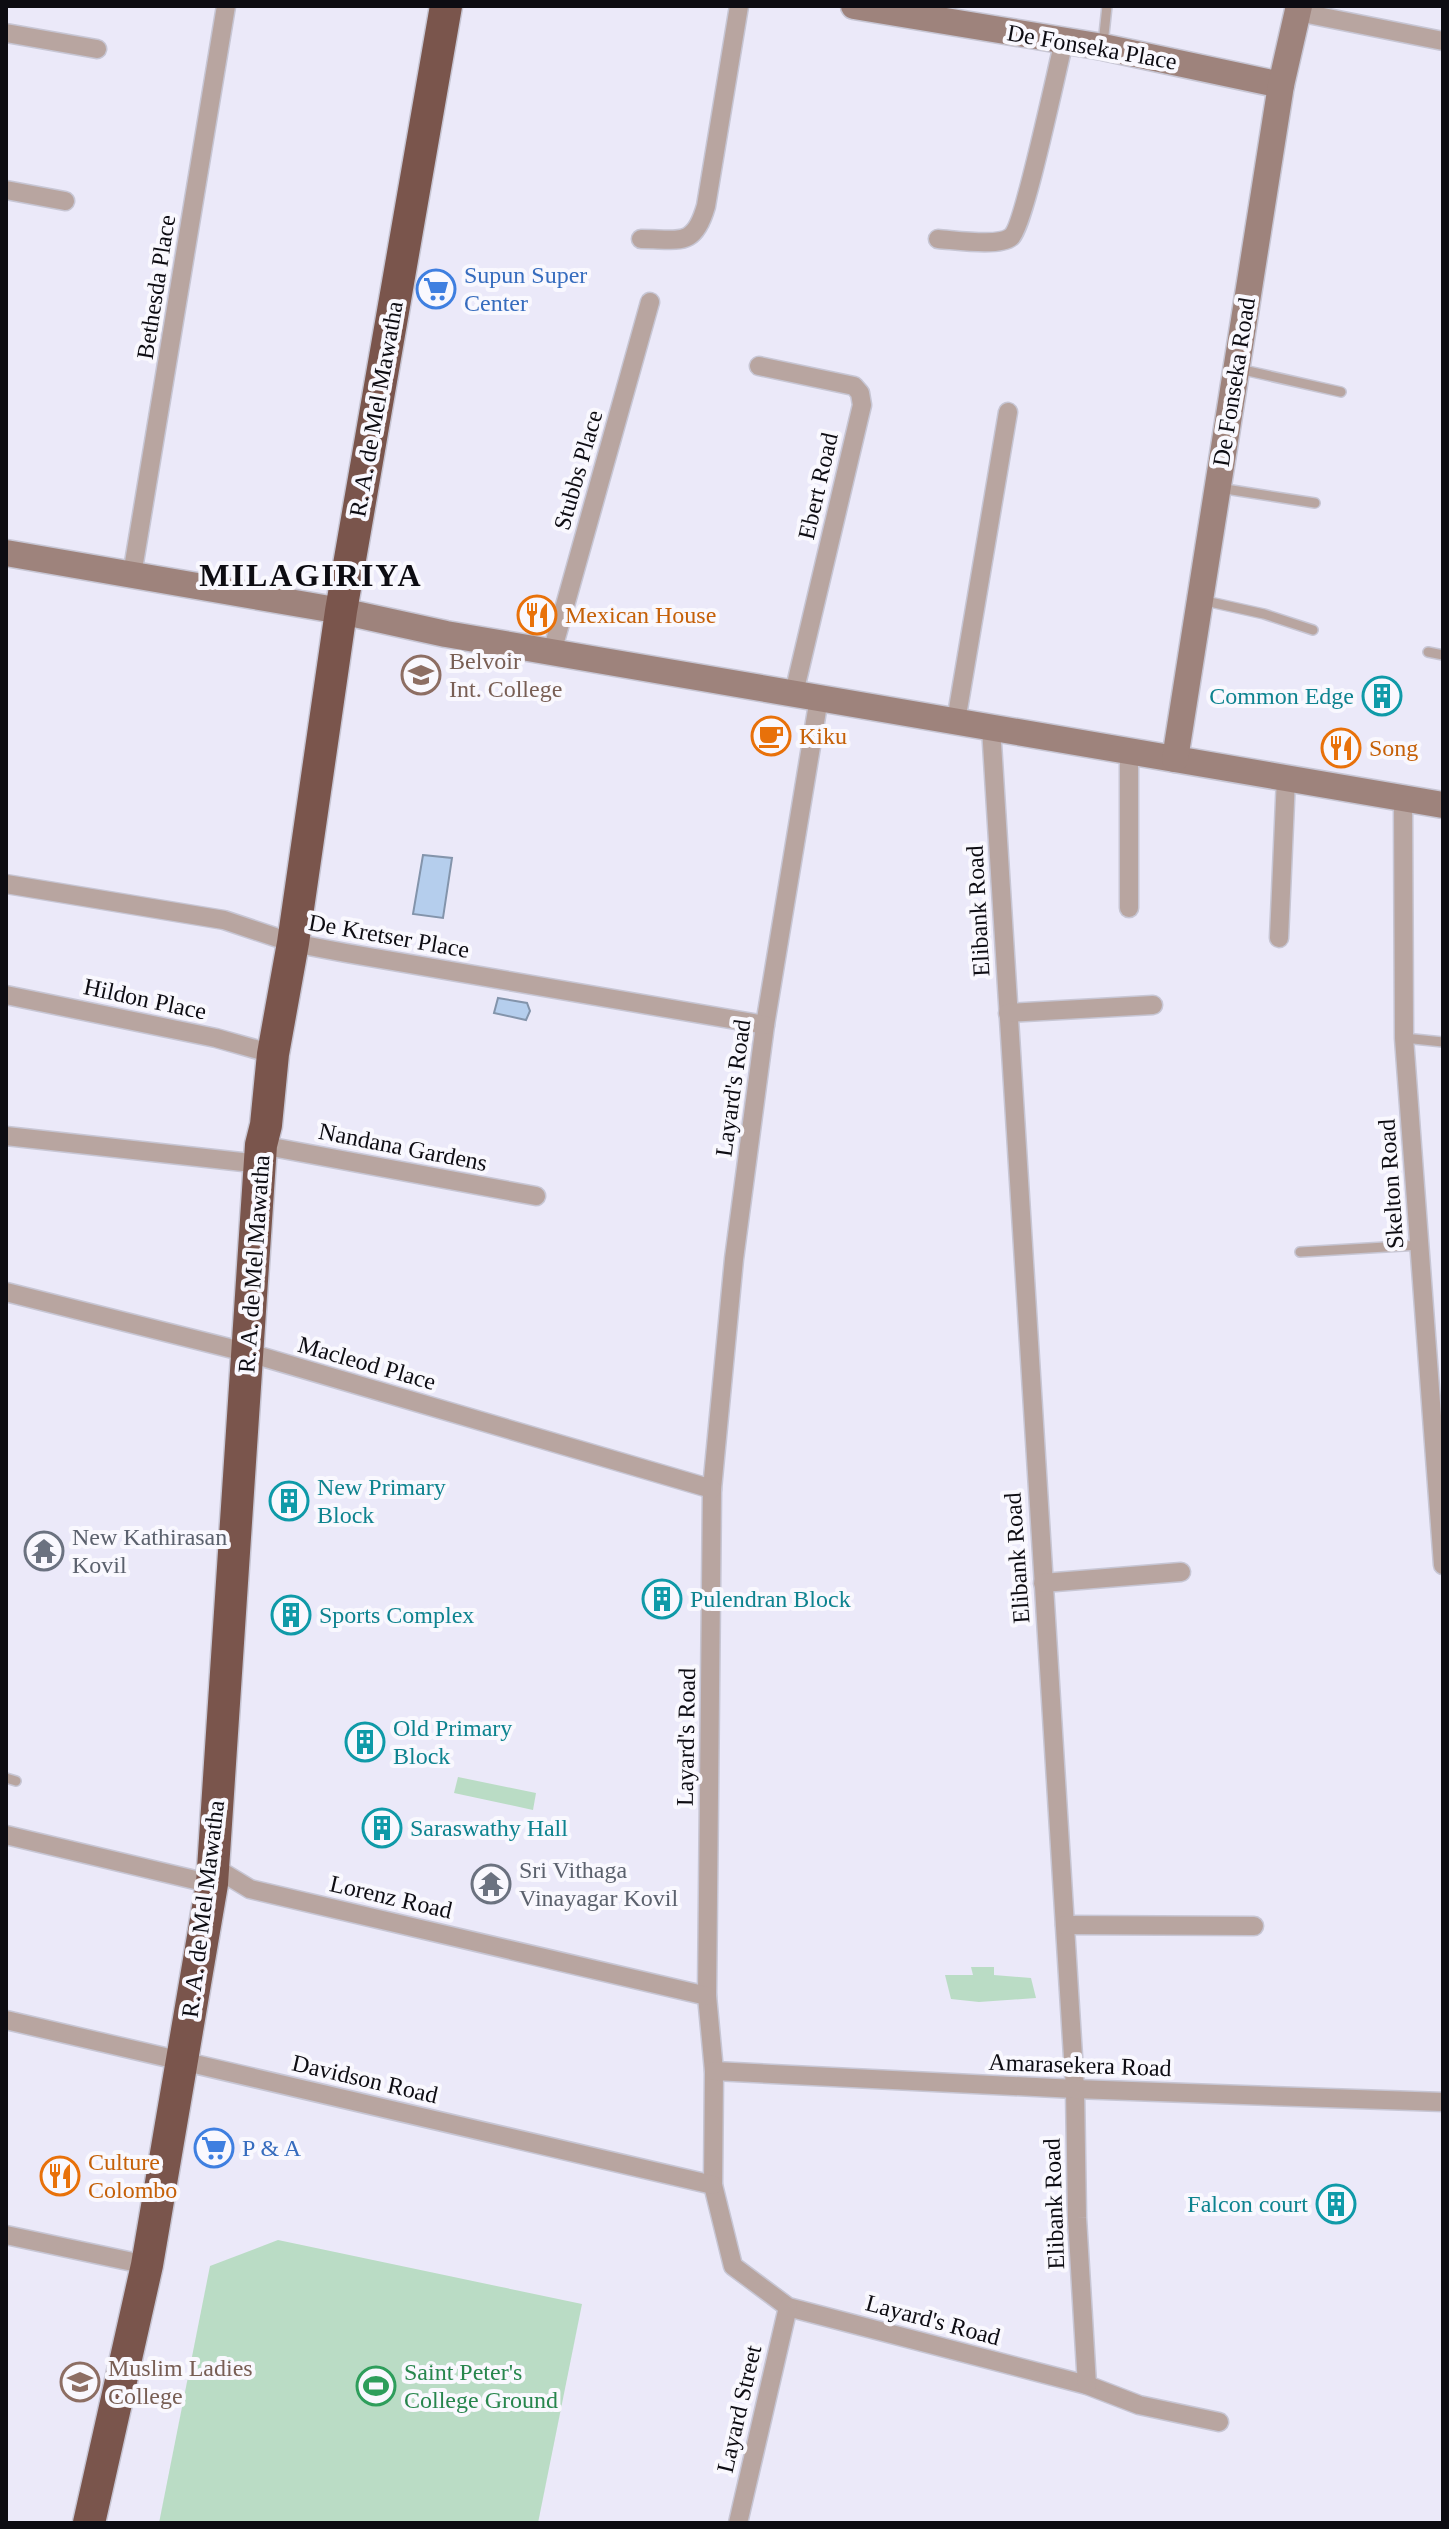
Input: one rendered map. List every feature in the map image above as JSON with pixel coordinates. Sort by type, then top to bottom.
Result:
[{"type":"highway","name":"R. A. de Mel Mawatha","points":[[89,2523],[147,2265],[211,1885],[261,1155],[273,1054],[293,943],[341,611],[446,6]]},
{"type":"main road","name":"De Fonseka Place","points":[[854,6],[1103,47],[1281,85]]},
{"type":"main road","name":"De Fonseka Road","points":[[1175,759],[1281,85],[1298,9]]},
{"type":"main road","points":[[6,553],[341,611],[446,634],[1443,805]]},
{"type":"street","name":"Bethesda Place","points":[[132,575],[226,6]]},
{"type":"street","points":[[641,239],[681,239],[691,236],[699,228],[706,206],[739,6]]},
{"type":"street","points":[[1298,9],[1443,41]]},
{"type":"street","points":[[6,33],[97,49]]},
{"type":"street","points":[[938,239],[1002,241],[1013,236],[1032,174],[1064,41]]},
{"type":"street","points":[[6,190],[65,201]]},
{"type":"street","name":"Stubbs Place","points":[[552,652],[650,302]]},
{"type":"street","name":"Ebert Road","points":[[759,366],[854,386],[860,393],[862,405],[807,695]]},
{"type":"street","points":[[956,721],[1008,412]]},
{"type":"street","name":"Layard's Road","points":[[807,695],[734,1259],[712,1489],[707,1996],[714,2071],[713,2185],[733,2266],[788,2307],[1087,2385],[1139,2405],[1219,2422]]},
{"type":"street","name":"Elibank Road","points":[[991,727],[1075,2089],[1077,2218],[1087,2385]]},
{"type":"street","points":[[1129,751],[1129,908]]},
{"type":"street","points":[[1279,938],[1286,778]]},
{"type":"street","name":"Skelton Road","points":[[1403,799],[1404,1038],[1443,1565]]},
{"type":"street","name":"De Kretser Place","points":[[6,884],[224,920],[293,943],[765,1025]]},
{"type":"street","name":"Hildon Place","points":[[6,995],[216,1038],[273,1054]]},
{"type":"street","points":[[1008,1013],[1153,1005]]},
{"type":"street","name":"Nandana Gardens","points":[[6,1136],[261,1155],[536,1196]]},
{"type":"street","name":"Macleod Place","points":[[6,1292],[249,1353],[712,1489]]},
{"type":"street","points":[[1043,1583],[1181,1572]]},
{"type":"street","name":"Lorenz Road","points":[[6,1835],[211,1885],[250,1889],[707,1996]]},
{"type":"street","points":[[211,1885],[250,1889]]},
{"type":"street","points":[[1065,1925],[1254,1926]]},
{"type":"street","name":"Davidson Road","points":[[6,2020],[713,2185]]},
{"type":"street","name":"Amarasekera Road","points":[[714,2071],[1075,2089],[1443,2102]]},
{"type":"street","points":[[6,2235],[147,2265]]},
{"type":"street","name":"Layard Street","points":[[738,2523],[788,2307]]},
{"type":"lane","points":[[1103,47],[1107,6]]},
{"type":"lane","points":[[1236,368],[1341,392]]},
{"type":"lane","points":[[1218,488],[1315,503]]},
{"type":"lane","points":[[1200,599],[1264,614],[1313,630]]},
{"type":"lane","points":[[1428,652],[1443,655]]},
{"type":"lane","points":[[1404,1038],[1443,1042]]},
{"type":"lane","points":[[1300,1252],[1420,1245]]},
{"type":"green space","points":[[458,1777],[536,1793],[533,1810],[454,1793]]},
{"type":"green space","points":[[971,1967],[994,1967],[994,1975],[1031,1978],[1036,1998],[979,2002],[951,1999],[945,1975],[973,1975]]},
{"type":"green space","name":"Saint Peter's College Ground","points":[[278,2240],[582,2304],[538,2523],[159,2523],[210,2266]]},
{"type":"water","points":[[423,855],[452,858],[443,918],[413,914]]},
{"type":"water","points":[[498,998],[527,1003],[530,1011],[526,1020],[494,1013]]},
{"type":"place","name":"Supun Super Center","points":[[436,289]]},
{"type":"place","name":"Mexican House","points":[[537,615]]},
{"type":"place","name":"Belvoir Int. College","points":[[421,675]]},
{"type":"place","name":"Common Edge","points":[[1382,696]]},
{"type":"place","name":"Kiku","points":[[771,736]]},
{"type":"place","name":"Song","points":[[1341,748]]},
{"type":"place","name":"New Primary Block","points":[[289,1501]]},
{"type":"place","name":"New Kathirasan Kovil","points":[[44,1551]]},
{"type":"place","name":"Pulendran Block","points":[[662,1599]]},
{"type":"place","name":"Sports Complex","points":[[291,1615]]},
{"type":"place","name":"Old Primary Block","points":[[365,1742]]},
{"type":"place","name":"Saraswathy Hall","points":[[382,1828]]},
{"type":"place","name":"Sri Vithaga Vinayagar Kovil","points":[[491,1884]]},
{"type":"place","name":"P & A","points":[[214,2148]]},
{"type":"place","name":"Culture Colombo","points":[[60,2176]]},
{"type":"place","name":"Falcon court","points":[[1336,2204]]},
{"type":"place","name":"Muslim Ladies College","points":[[80,2382]]},
{"type":"place","name":"Saint Peter's College Ground","points":[[376,2386]]},
{"type":"district","name":"MILAGIRIYA","points":[[311,575]]}]
